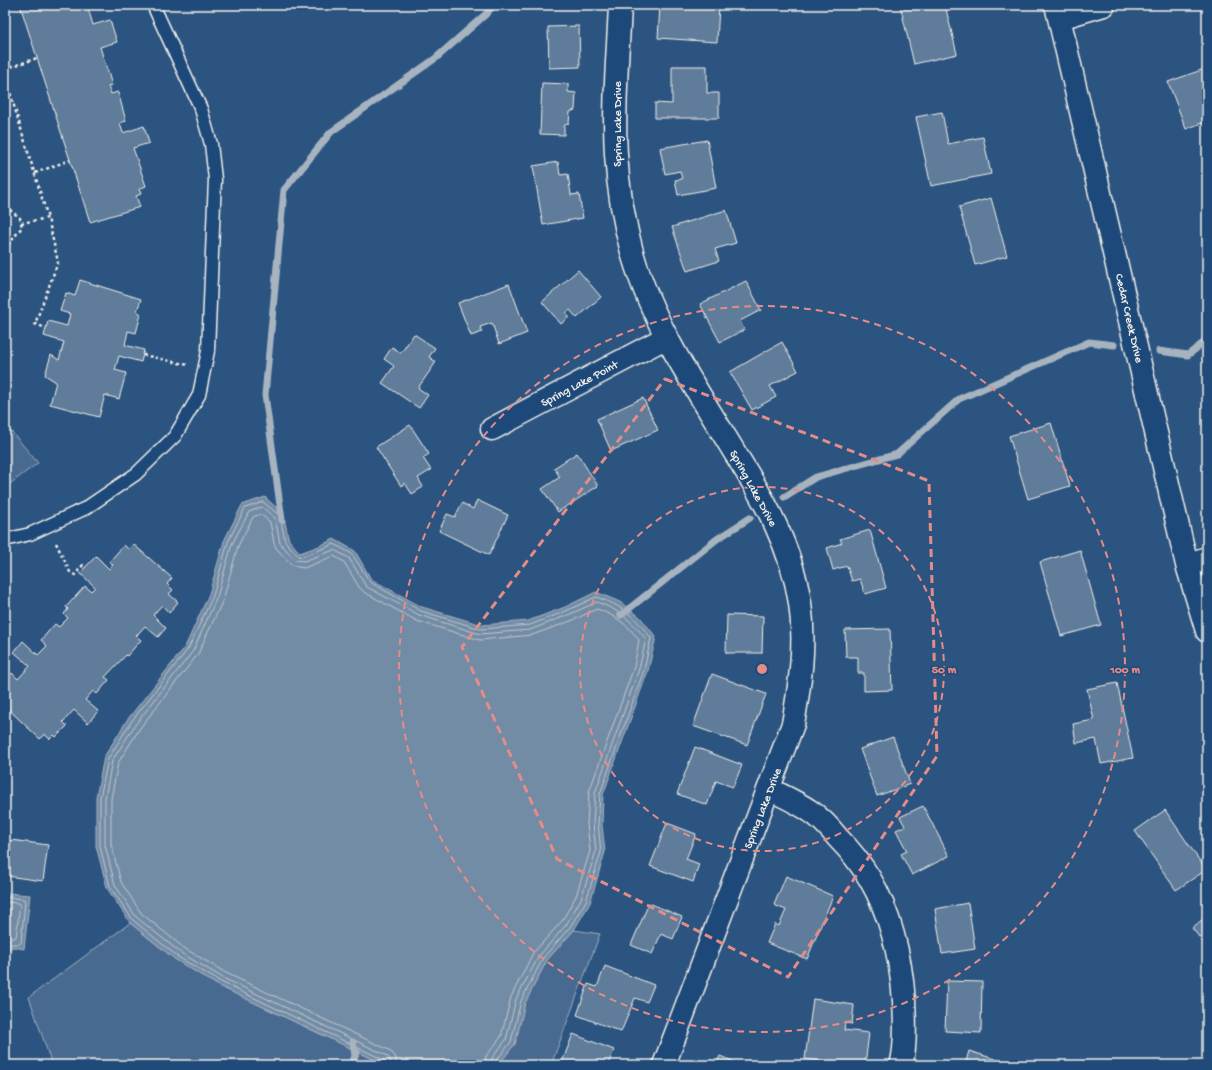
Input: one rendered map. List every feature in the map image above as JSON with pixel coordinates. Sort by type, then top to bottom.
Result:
[{"type":"street","name":"Spring Lake Drive","points":[[620,5],[616,108],[616,154],[622,204],[634,256],[649,299],[667,337],[686,372],[761,494],[776,525],[791,564],[800,602],[803,644],[800,682],[793,724],[664,1065]]},
{"type":"street","points":[[1058,12],[1104,5]]},
{"type":"street","name":"Cedar Creek Drive","points":[[1058,12],[1197,562],[1207,631]]},
{"type":"street","name":"Spring Lake Point","points":[[492,429],[667,337]]},
{"type":"street","points":[[769,789],[793,800],[811,811],[847,847],[870,879],[885,911],[894,941],[903,982],[904,1016],[901,1065]]},
{"type":"lane","points":[[5,540],[30,534],[86,508],[136,474],[175,436],[199,395],[208,352],[215,179],[211,144],[201,109],[153,5]]},
{"type":"path","points":[[5,69],[37,58]]},
{"type":"path","points":[[5,76],[48,218],[58,262],[35,324],[46,328]]},
{"type":"path","points":[[35,173],[70,160]]},
{"type":"path","points":[[5,206],[20,218],[22,227],[5,249]]},
{"type":"path","points":[[21,222],[48,218]]},
{"type":"path","points":[[143,355],[173,361]]},
{"type":"path","points":[[47,526],[70,572],[75,575],[83,565],[85,568]]},
{"type":"highlighted area","points":[[665,379],[929,481],[937,756],[788,977],[557,859],[462,647]]},
{"type":"shaded area","points":[[5,424],[38,463],[7,486],[5,485]]},
{"type":"shaded area","points":[[130,923],[176,960],[219,986],[386,1065],[52,1065],[29,997]]},
{"type":"shaded area","points":[[574,930],[600,934],[551,1065],[498,1065],[515,1044],[525,1003],[547,960]]},
{"type":"water","points":[[265,497],[283,514],[289,540],[300,553],[334,539],[355,551],[371,579],[422,607],[482,625],[528,621],[565,607],[596,592],[620,602],[640,617],[656,637],[648,671],[603,795],[602,825],[605,852],[590,903],[574,930],[547,960],[525,1003],[515,1044],[498,1065],[386,1065],[219,986],[176,960],[130,923],[107,888],[96,846],[96,797],[104,757],[127,720],[185,647],[209,594],[224,541],[242,505]]},
{"type":"water","points":[[6,893],[30,895],[24,949],[13,947],[5,952]]},
{"type":"building","points":[[20,5],[87,5],[93,25],[110,20],[117,42],[100,47],[112,85],[108,86],[111,94],[118,92],[126,121],[120,123],[123,133],[144,126],[149,143],[133,148],[146,186],[139,189],[141,194],[136,196],[140,207],[90,222]]},
{"type":"building","points":[[660,5],[719,5],[717,42],[658,38]]},
{"type":"building","points":[[900,5],[945,5],[957,54],[914,64]]},
{"type":"building","points":[[579,26],[580,67],[549,68],[548,27]]},
{"type":"building","points":[[672,66],[707,66],[707,93],[719,93],[719,118],[655,118],[655,103],[672,104]]},
{"type":"building","points":[[1207,68],[1207,121],[1186,129],[1168,82]]},
{"type":"building","points":[[542,83],[568,84],[568,92],[576,93],[575,110],[570,112],[569,123],[564,126],[564,135],[540,134]]},
{"type":"building","points":[[942,112],[948,144],[983,137],[991,174],[931,186],[916,117]]},
{"type":"building","points":[[707,140],[716,188],[678,195],[675,180],[682,179],[680,171],[665,174],[660,148]]},
{"type":"building","points":[[558,162],[560,175],[568,174],[571,195],[579,194],[583,218],[543,225],[533,166]]},
{"type":"building","points":[[991,198],[1007,256],[975,265],[959,207]]},
{"type":"building","points":[[726,210],[736,243],[715,249],[719,261],[687,271],[672,227]]},
{"type":"building","points":[[578,270],[601,297],[577,318],[570,310],[566,313],[569,317],[561,324],[542,302]]},
{"type":"building","points":[[80,280],[141,299],[137,311],[141,314],[136,333],[128,331],[125,345],[144,350],[141,362],[119,356],[115,370],[126,373],[119,399],[105,395],[99,417],[50,404],[56,382],[45,375],[51,355],[59,360],[64,342],[44,336],[48,321],[67,326],[70,314],[60,311],[66,293],[75,296]]},
{"type":"building","points":[[746,281],[761,310],[740,321],[744,330],[720,342],[700,304]]},
{"type":"building","points":[[509,284],[527,333],[499,344],[492,323],[480,327],[482,332],[471,336],[458,303]]},
{"type":"building","points":[[414,334],[435,348],[429,357],[436,362],[418,388],[428,395],[419,408],[382,383],[394,366],[384,359],[392,347],[401,353]]},
{"type":"building","points":[[782,342],[798,371],[770,386],[776,397],[752,410],[730,372]]},
{"type":"building","points":[[643,398],[658,430],[611,451],[597,419]]},
{"type":"building","points":[[1051,423],[1070,486],[1028,499],[1009,436]]},
{"type":"building","points":[[410,425],[429,454],[423,458],[431,470],[418,478],[423,487],[412,494],[405,483],[401,486],[376,447]]},
{"type":"building","points":[[577,453],[598,486],[558,512],[542,489],[560,477],[554,468]]},
{"type":"building","points":[[477,500],[508,515],[489,555],[439,531],[447,514],[455,517],[462,503],[473,509]]},
{"type":"building","points":[[870,530],[886,588],[865,594],[860,579],[852,581],[847,566],[833,570],[827,548],[842,543],[840,539]]},
{"type":"building","points":[[133,544],[172,578],[167,584],[173,590],[169,594],[178,602],[169,613],[162,605],[153,615],[166,628],[158,637],[145,626],[136,636],[141,640],[105,677],[109,680],[97,694],[93,691],[85,700],[98,711],[88,723],[74,710],[63,722],[67,726],[56,737],[54,735],[50,739],[44,734],[40,739],[5,706],[5,681],[12,673],[18,679],[30,666],[14,652],[23,641],[38,655],[47,646],[41,640],[55,624],[59,627],[68,618],[64,614],[68,609],[66,607],[85,586],[91,591],[95,587],[80,573],[96,556],[109,569],[113,565],[109,562],[124,545],[128,549]]},
{"type":"building","points":[[1080,550],[1101,625],[1061,636],[1040,562]]},
{"type":"building","points":[[727,615],[763,616],[762,653],[726,653]]},
{"type":"building","points":[[890,629],[892,690],[864,691],[864,673],[858,673],[858,657],[846,657],[845,630]]},
{"type":"building","points":[[712,674],[766,694],[747,745],[693,726]]},
{"type":"building","points":[[1117,683],[1133,758],[1101,764],[1096,739],[1076,743],[1073,724],[1094,720],[1087,689]]},
{"type":"building","points":[[893,737],[910,784],[877,796],[860,749]]},
{"type":"building","points":[[695,747],[742,765],[733,787],[716,781],[707,805],[677,794]]},
{"type":"building","points":[[923,806],[949,856],[912,875],[901,854],[907,851],[896,830],[905,826],[900,817]]},
{"type":"building","points":[[1165,810],[1206,870],[1176,890],[1135,831]]},
{"type":"building","points":[[667,823],[696,834],[686,859],[699,864],[693,882],[650,866]]},
{"type":"building","points":[[11,840],[48,845],[43,881],[7,876]]},
{"type":"building","points":[[786,876],[833,896],[807,959],[767,943],[775,924],[779,926],[786,910],[774,905]]},
{"type":"building","points":[[649,903],[682,917],[673,939],[661,934],[652,954],[631,945]]},
{"type":"building","points":[[968,903],[975,949],[942,954],[935,909]]},
{"type":"building","points":[[1207,916],[1207,947],[1192,928]]},
{"type":"building","points":[[605,966],[654,985],[647,1002],[635,998],[621,1032],[577,1015],[588,984],[597,987]]},
{"type":"building","points":[[947,981],[982,982],[981,1033],[945,1031]]},
{"type":"building","points":[[813,999],[854,1005],[852,1024],[845,1023],[844,1030],[869,1033],[865,1065],[847,1065],[805,1059]]},
{"type":"building","points":[[573,1034],[614,1050],[608,1065],[561,1065]]},
{"type":"building","points":[[969,1051],[1014,1065],[965,1065]]},
{"type":"building","points":[[720,1056],[742,1065],[716,1065]]},
{"type":"waterway","points":[[282,520],[265,395],[284,190],[331,132],[436,58],[486,14],[494,5]]},
{"type":"waterway","points":[[1159,351],[1188,355],[1207,340]]},
{"type":"waterway","points":[[784,497],[816,477],[897,454],[959,399],[1089,342],[1114,345]]},
{"type":"waterway","points":[[621,615],[717,539],[750,518]]},
{"type":"waterway","points":[[353,1042],[355,1056]]},
{"type":"waterway","points":[[351,1065],[357,1052]]}]
